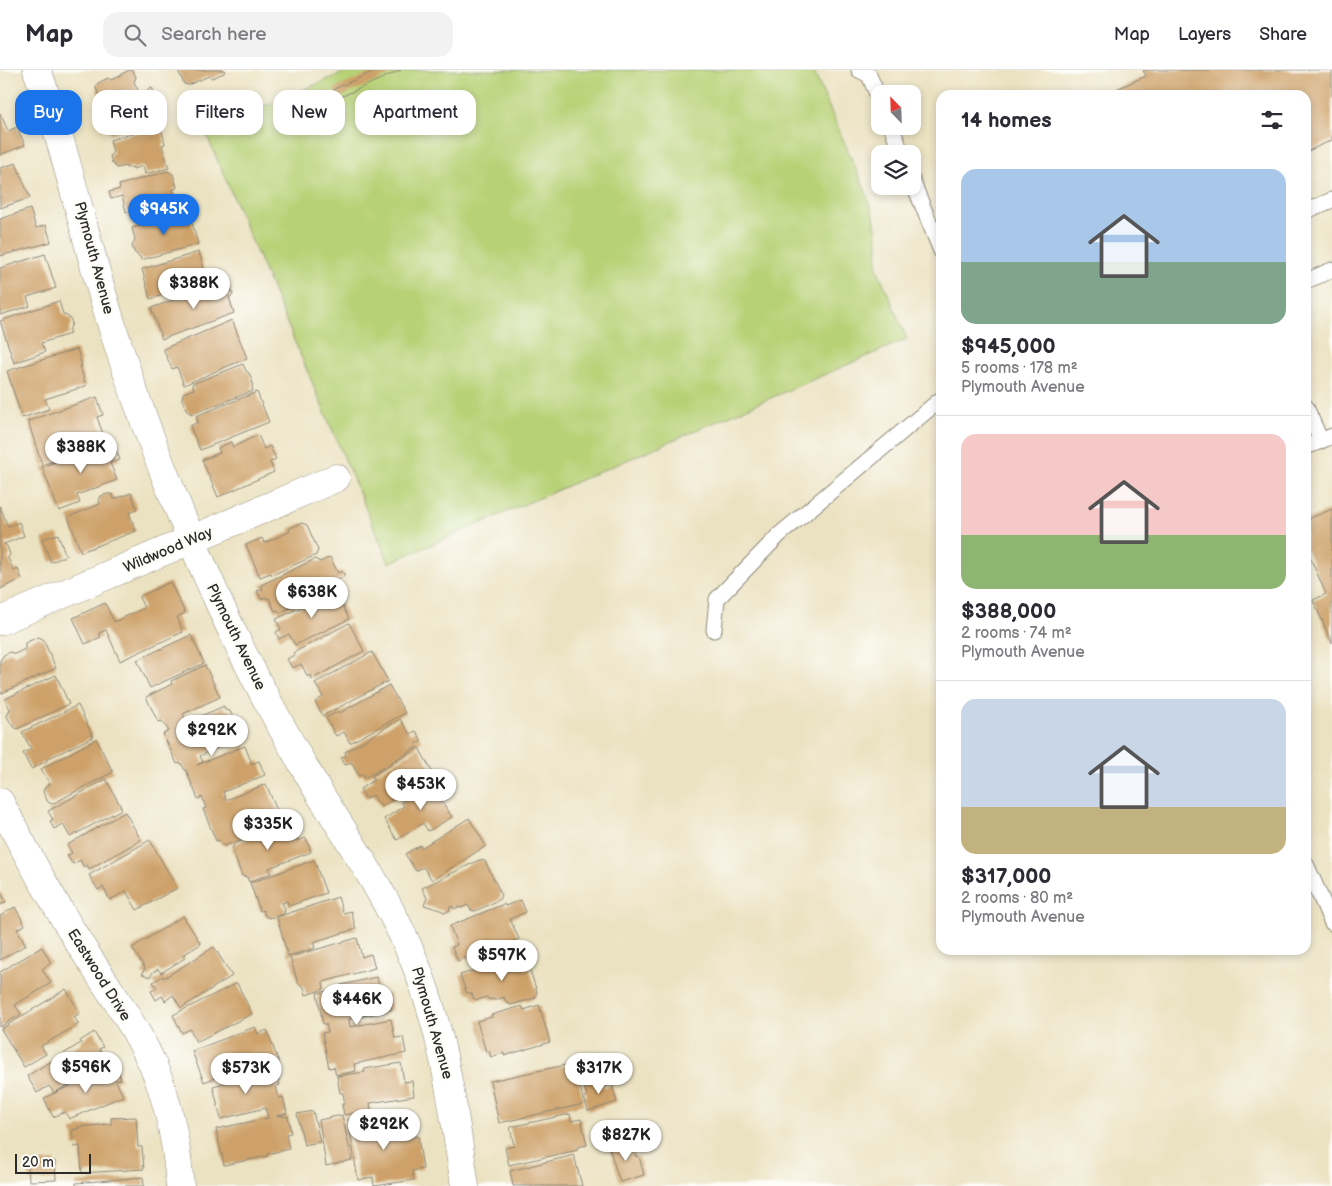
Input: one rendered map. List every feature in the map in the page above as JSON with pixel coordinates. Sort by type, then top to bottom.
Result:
[{"type":"street","name":"Plymouth Avenue","points":[[44,74],[103,295],[131,387],[191,540],[235,638],[264,696],[369,872],[410,951],[439,1036],[450,1087],[465,1186]]},
{"type":"street","name":"Wildwood Way","points":[[0,621],[336,478]]},
{"type":"street","name":"Eastwood Drive","points":[[0,802],[50,895],[137,1035],[156,1074],[172,1123],[178,1151],[180,1186]]},
{"type":"lane","points":[[858,70],[869,75],[873,85]]},
{"type":"lane","points":[[918,195],[936,239]]},
{"type":"lane","points":[[1311,209],[1332,200]]},
{"type":"lane","points":[[1311,279],[1332,270]]},
{"type":"lane","points":[[714,630],[717,599],[779,535],[936,403]]},
{"type":"lane","points":[[1311,415],[1326,438],[1311,445]]},
{"type":"lane","points":[[1311,875],[1332,923]]},
{"type":"green space","points":[[350,70],[813,70],[866,192],[874,216],[878,243],[877,268],[907,339],[389,563],[207,135],[263,135],[263,107],[273,102],[273,135],[345,135],[345,90],[302,90]]},
{"type":"building","points":[[129,70],[133,71],[136,77],[134,82],[138,90],[97,90],[98,83],[108,78],[111,80]]},
{"type":"building","points":[[178,70],[225,70],[224,73],[212,78],[209,76],[188,85],[184,84]]},
{"type":"building","points":[[377,70],[401,70],[345,95],[345,90],[334,89]]},
{"type":"building","points":[[1143,70],[1332,70],[1332,140],[1311,150],[1311,90],[1114,90],[1146,76]]},
{"type":"building","points":[[0,113],[8,131],[15,128],[15,135],[21,135],[25,145],[0,155]]},
{"type":"building","points":[[128,135],[163,135],[165,144],[162,145],[169,168],[145,174],[143,166],[133,169],[133,167],[126,168],[126,166],[117,168],[112,163],[110,156],[113,152],[110,140]]},
{"type":"building","points":[[16,163],[30,198],[0,208],[0,168]]},
{"type":"building","points":[[168,171],[173,174],[177,188],[173,189],[180,212],[157,219],[155,210],[139,214],[138,210],[126,212],[122,196],[111,199],[109,192],[120,189],[119,185]]},
{"type":"building","points":[[30,209],[36,228],[46,225],[51,242],[0,256],[0,219]]},
{"type":"building","points":[[189,212],[198,244],[141,260],[134,252],[132,246],[135,239],[132,228]]},
{"type":"building","points":[[199,252],[208,282],[150,299],[142,269]]},
{"type":"building","points":[[45,254],[56,288],[27,297],[30,306],[0,315],[0,268]]},
{"type":"building","points":[[228,281],[233,295],[229,297],[234,313],[162,339],[151,308]]},
{"type":"building","points":[[59,301],[63,314],[70,318],[72,323],[69,331],[70,334],[41,343],[45,352],[14,363],[0,321]]},
{"type":"building","points":[[232,320],[247,358],[184,385],[177,367],[172,369],[163,349]]},
{"type":"building","points":[[77,349],[86,386],[45,399],[49,409],[22,418],[7,371]]},
{"type":"building","points":[[243,364],[253,383],[253,391],[192,414],[187,411],[182,399],[183,393],[194,389],[192,384]]},
{"type":"building","points":[[257,392],[269,422],[200,450],[190,426],[198,422],[196,416]]},
{"type":"building","points":[[97,397],[103,415],[97,417],[103,434],[60,449],[63,458],[42,465],[28,421]]},
{"type":"building","points":[[258,435],[264,449],[270,446],[276,459],[270,462],[274,472],[218,497],[202,460],[220,453],[218,448],[231,442],[233,447]]},
{"type":"building","points":[[112,440],[120,460],[110,463],[117,480],[77,495],[80,503],[59,511],[42,467]]},
{"type":"building","points":[[131,493],[137,509],[129,513],[136,531],[81,552],[68,517],[100,504],[101,496],[112,494],[114,499]]},
{"type":"building","points":[[0,506],[8,527],[19,522],[24,536],[4,544],[7,546],[10,554],[8,558],[14,571],[18,569],[22,579],[0,589]]},
{"type":"building","points":[[1332,509],[1332,643],[1313,600],[1326,594],[1311,560],[1311,518]]},
{"type":"building","points":[[302,523],[307,525],[318,550],[316,555],[272,575],[271,573],[260,577],[246,545],[262,538],[264,543],[289,532],[290,528]]},
{"type":"building","points":[[58,534],[66,556],[51,562],[42,539]]},
{"type":"building","points":[[330,557],[338,573],[342,571],[345,576],[330,584],[332,588],[279,613],[278,610],[275,611],[269,598],[261,599],[257,591],[263,589],[261,585],[315,559],[320,562]]},
{"type":"building","points":[[170,582],[185,613],[177,617],[183,632],[120,661],[106,630],[99,633],[101,637],[85,644],[73,618],[105,603],[114,622],[144,608],[139,597]]},
{"type":"building","points":[[335,591],[349,619],[295,645],[289,634],[279,639],[276,632],[281,629],[276,619]]},
{"type":"building","points":[[349,623],[364,651],[312,679],[310,675],[308,677],[301,664],[292,668],[287,659],[294,655],[293,653]]},
{"type":"building","points":[[191,635],[204,663],[150,688],[137,660]]},
{"type":"building","points":[[38,637],[43,639],[56,668],[0,694],[0,660],[10,652],[15,654],[25,649],[25,643]]},
{"type":"building","points":[[372,652],[388,681],[323,716],[315,702],[323,697],[315,683]]},
{"type":"building","points":[[205,665],[220,697],[183,714],[186,720],[183,724],[224,706],[225,710],[230,711],[234,719],[233,725],[238,738],[200,756],[203,762],[197,765],[245,746],[252,764],[259,761],[265,775],[223,792],[226,800],[266,784],[280,818],[239,834],[241,837],[239,840],[225,846],[219,840],[216,841],[203,809],[206,808],[202,797],[198,799],[186,770],[181,763],[177,764],[163,734],[169,731],[162,721],[158,722],[146,697],[172,684],[171,681]]},
{"type":"building","points":[[56,675],[69,704],[17,729],[11,724],[7,716],[10,709],[5,699]]},
{"type":"building","points":[[389,685],[405,713],[350,743],[344,732],[336,736],[326,718],[339,711],[340,713]]},
{"type":"building","points":[[78,705],[93,737],[47,759],[47,761],[31,769],[23,753],[31,749],[22,732]]},
{"type":"building","points":[[400,719],[410,734],[416,731],[422,741],[416,744],[417,747],[365,778],[363,774],[359,776],[351,762],[345,765],[341,758],[346,755],[345,752]]},
{"type":"building","points":[[96,739],[113,772],[52,804],[48,802],[43,792],[45,787],[50,784],[41,769]]},
{"type":"building","points":[[419,748],[434,775],[381,807],[373,795],[366,799],[360,789],[374,780],[372,776]]},
{"type":"building","points":[[443,777],[453,793],[441,800],[452,817],[428,831],[423,823],[397,840],[384,819],[404,806],[401,802],[413,795],[416,799],[430,790],[428,786]]},
{"type":"building","points":[[106,779],[122,809],[70,837],[63,824],[54,829],[50,821],[53,820],[48,811]]},
{"type":"building","points":[[125,812],[141,840],[89,869],[87,865],[84,867],[80,860],[73,864],[67,856],[72,853],[67,845]]},
{"type":"building","points":[[469,818],[486,846],[432,880],[423,867],[416,871],[405,854],[420,845],[421,848]]},
{"type":"building","points":[[291,822],[298,841],[306,838],[311,852],[269,868],[271,873],[249,882],[247,877],[242,876],[232,849],[234,844]]},
{"type":"building","points":[[150,840],[177,888],[137,910],[126,891],[110,900],[103,887],[98,890],[89,875]]},
{"type":"building","points":[[314,860],[326,893],[289,906],[287,901],[282,903],[285,909],[284,914],[270,918],[265,916],[263,910],[260,911],[250,883]]},
{"type":"building","points":[[479,860],[485,861],[501,894],[499,900],[475,911],[471,910],[468,905],[454,909],[453,906],[444,913],[424,905],[427,898],[422,888]]},
{"type":"building","points":[[0,891],[6,902],[0,905]]},
{"type":"building","points":[[338,897],[343,913],[351,911],[356,929],[313,942],[315,948],[288,956],[277,917]]},
{"type":"building","points":[[521,900],[526,912],[510,919],[519,939],[494,949],[498,958],[484,964],[480,954],[468,960],[467,957],[458,961],[452,947],[457,945],[450,926],[504,904],[505,906]]},
{"type":"building","points":[[15,907],[25,925],[17,929],[26,945],[0,960],[0,916]]},
{"type":"building","points":[[183,916],[201,944],[183,955],[185,958],[161,973],[158,969],[150,977],[142,974],[145,968],[132,948]]},
{"type":"building","points":[[357,938],[362,957],[371,954],[375,968],[323,982],[324,989],[306,995],[304,987],[298,983],[290,957]]},
{"type":"building","points":[[42,947],[51,963],[42,969],[51,983],[15,1005],[21,1014],[0,1027],[0,972]]},
{"type":"building","points":[[214,947],[232,976],[181,1008],[173,995],[165,1001],[162,996],[156,1000],[151,991],[157,988],[153,982],[163,976],[164,978]]},
{"type":"building","points":[[522,955],[526,958],[537,992],[535,998],[511,1005],[506,1002],[504,997],[496,1000],[488,999],[487,997],[477,1000],[473,998],[472,994],[466,992],[460,975]]},
{"type":"building","points":[[377,977],[381,996],[389,994],[392,1010],[349,1019],[350,1027],[391,1019],[395,1038],[403,1037],[406,1053],[354,1064],[356,1071],[336,1075],[334,1067],[329,1068],[322,1033],[328,1032],[326,1024],[323,1024],[317,993],[342,988],[341,985]]},
{"type":"building","points":[[237,983],[252,1014],[196,1042],[190,1029],[182,1033],[173,1015]]},
{"type":"building","points":[[66,989],[80,1013],[74,1017],[79,1024],[41,1046],[46,1054],[24,1067],[1,1029]]},
{"type":"building","points":[[539,1005],[550,1042],[504,1056],[504,1053],[491,1057],[489,1051],[486,1052],[477,1021],[522,1006],[524,1010]]},
{"type":"building","points":[[255,1027],[258,1034],[267,1030],[280,1065],[242,1078],[276,1070],[280,1085],[276,1086],[279,1098],[283,1097],[287,1113],[277,1116],[288,1116],[291,1133],[286,1134],[289,1149],[267,1154],[268,1156],[224,1165],[216,1129],[268,1118],[265,1108],[221,1119],[213,1086],[239,1079],[236,1070],[204,1082],[192,1051]]},
{"type":"building","points":[[94,1032],[103,1047],[99,1049],[107,1062],[54,1093],[49,1086],[37,1093],[27,1076],[81,1043],[80,1041]]},
{"type":"building","points":[[401,1063],[404,1082],[412,1081],[414,1096],[370,1103],[371,1111],[344,1115],[342,1104],[345,1104],[343,1093],[340,1093],[337,1076],[365,1072],[364,1069]]},
{"type":"building","points":[[575,1063],[584,1104],[499,1123],[490,1081]]},
{"type":"building","points":[[115,1065],[121,1079],[116,1081],[123,1096],[69,1119],[65,1112],[53,1117],[44,1098]]},
{"type":"building","points":[[601,1078],[604,1087],[612,1085],[617,1102],[588,1111],[584,1097],[587,1096],[583,1083]]},
{"type":"building","points":[[313,1111],[320,1142],[304,1145],[297,1114]]},
{"type":"building","points":[[384,1113],[386,1127],[405,1123],[407,1138],[418,1136],[423,1169],[412,1171],[414,1180],[374,1186],[373,1177],[358,1180],[348,1119]]},
{"type":"building","points":[[570,1114],[571,1121],[581,1119],[587,1145],[577,1147],[578,1150],[509,1165],[505,1148],[514,1146],[510,1127]]},
{"type":"building","points":[[342,1115],[352,1160],[326,1166],[319,1120]]},
{"type":"building","points":[[136,1117],[138,1147],[142,1147],[144,1169],[82,1173],[80,1146],[74,1147],[72,1130],[78,1129],[78,1127],[111,1124],[111,1118]]},
{"type":"building","points":[[631,1141],[636,1157],[639,1156],[644,1175],[620,1182],[609,1148]]},
{"type":"building","points":[[574,1155],[582,1186],[513,1186],[510,1171]]},
{"type":"building","points":[[55,1161],[56,1180],[29,1181],[28,1163]]},
{"type":"building","points":[[143,1177],[144,1186],[76,1186],[76,1183]]}]
